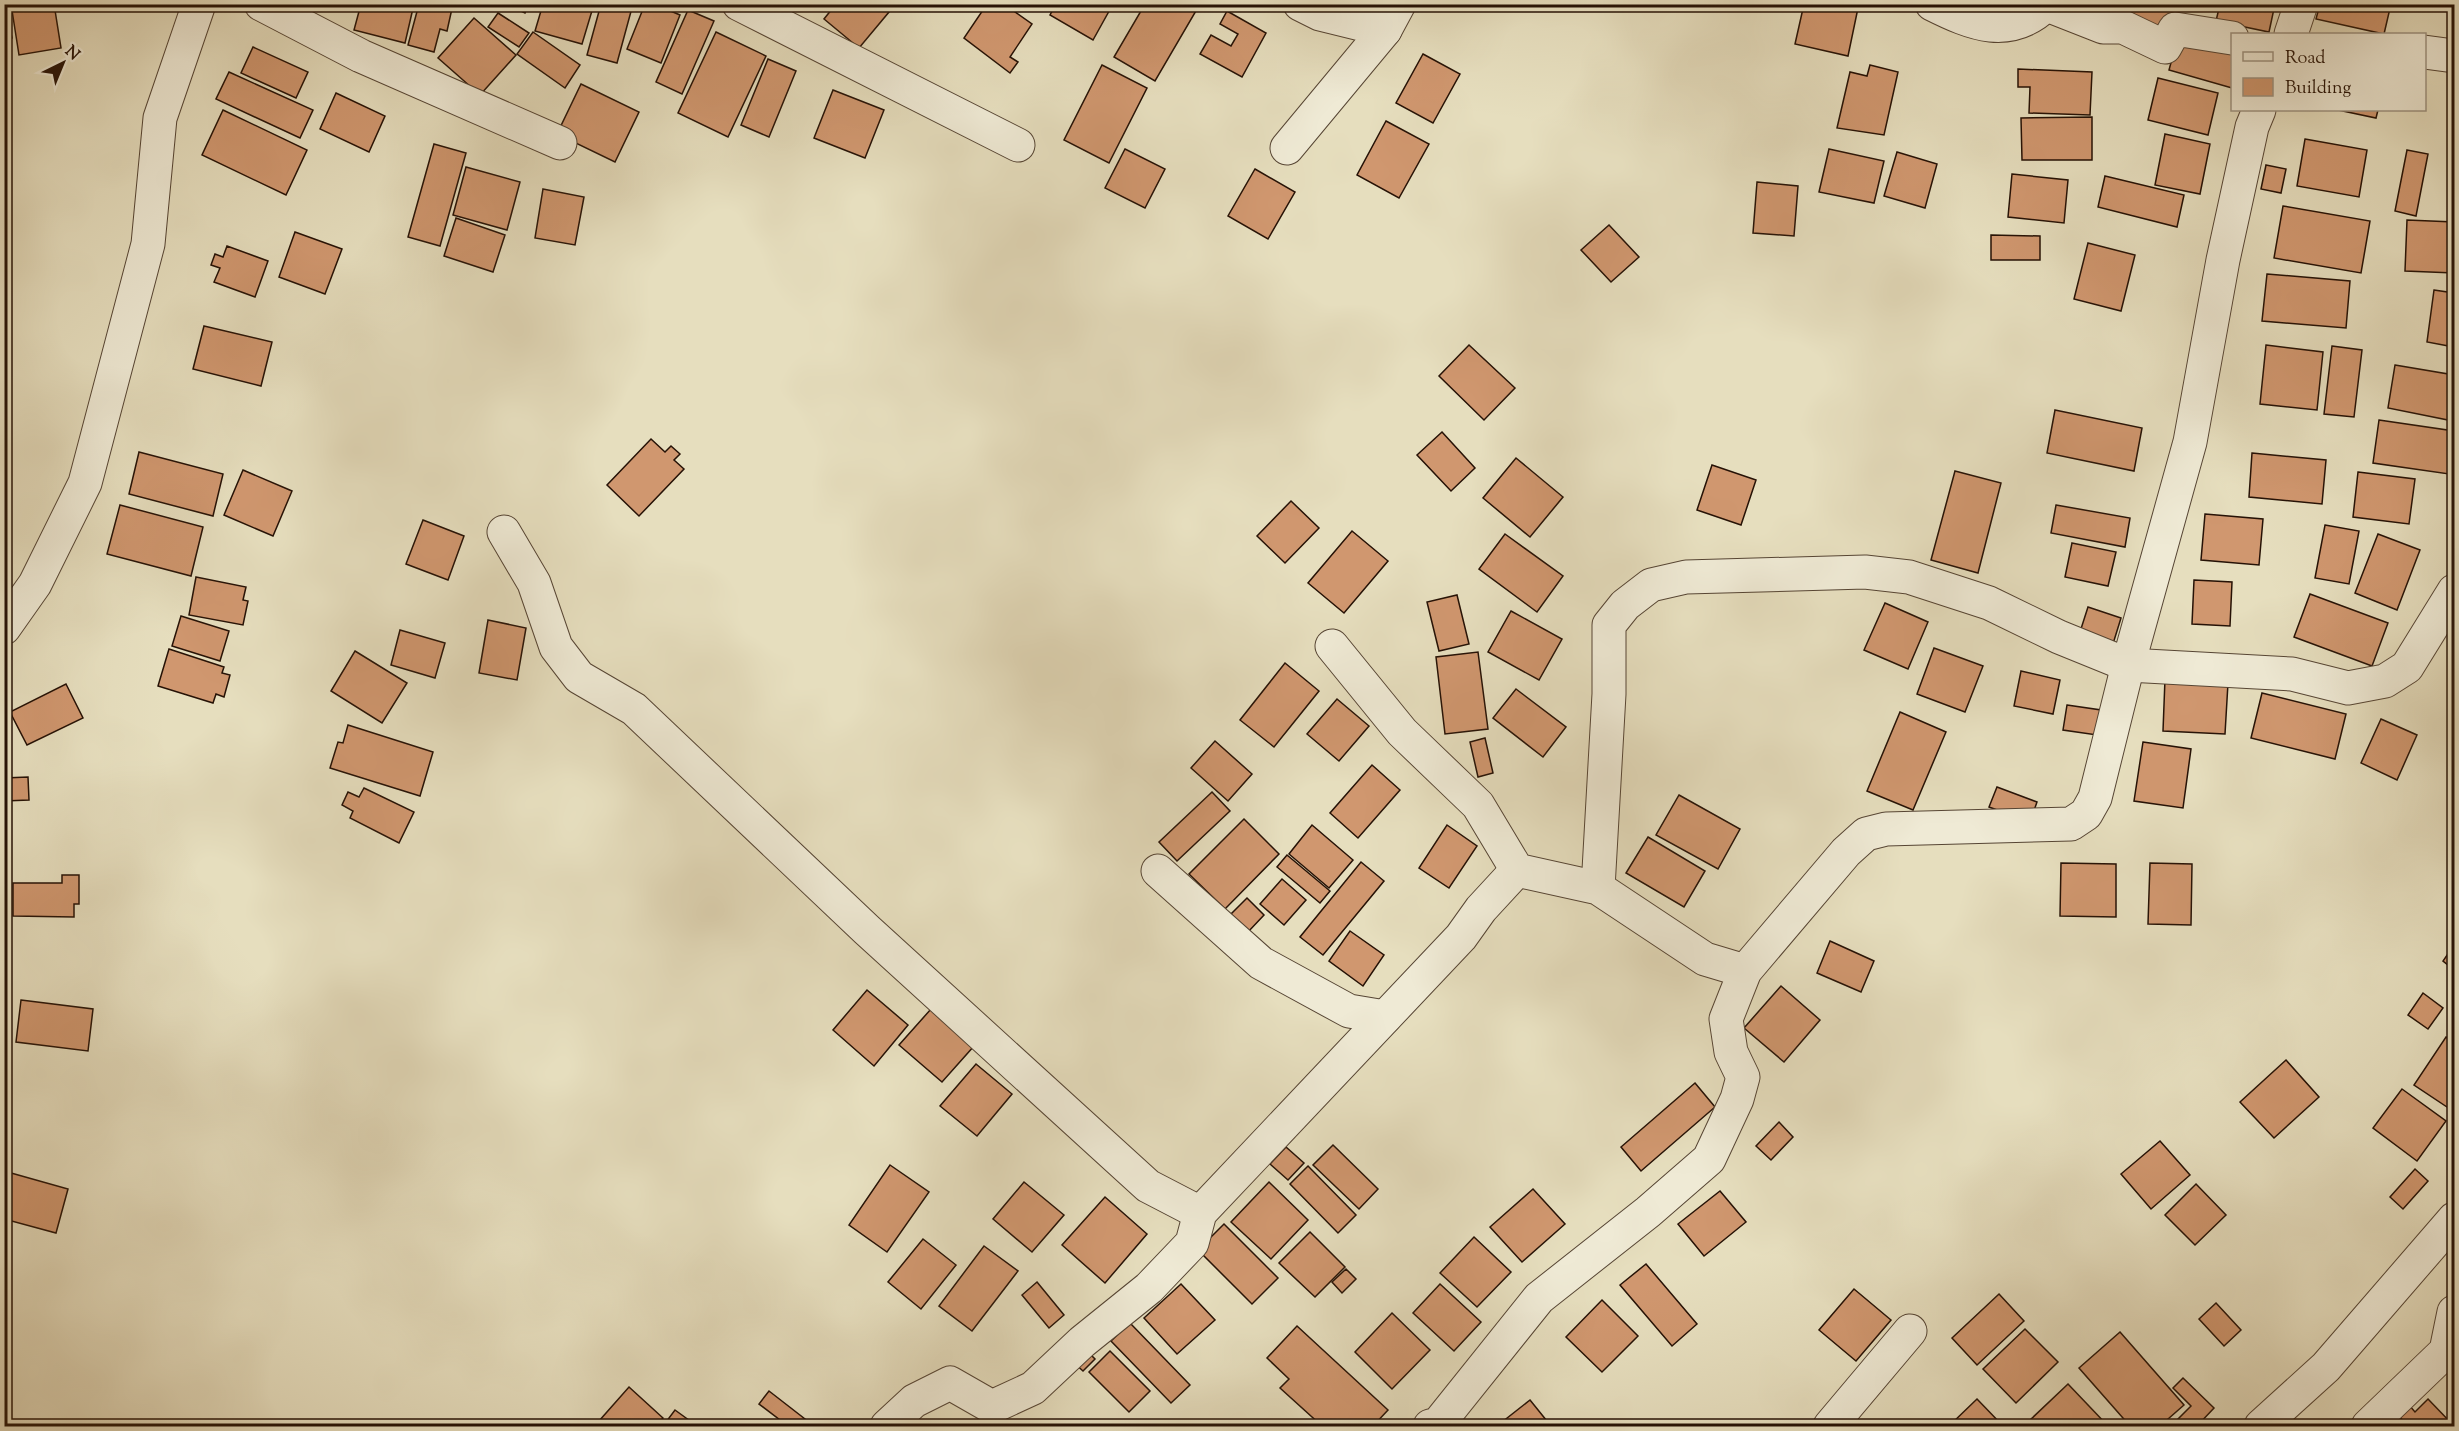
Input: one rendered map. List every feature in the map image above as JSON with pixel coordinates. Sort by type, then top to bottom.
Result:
[{"type":"street","points":[[4,628],[35,584],[85,483],[148,244],[160,118],[198,4]]},
{"type":"street","points":[[261,4],[361,56],[560,143]]},
{"type":"street","points":[[739,4],[1018,145]]},
{"type":"street","points":[[1300,4],[1320,14],[1392,17]]},
{"type":"street","points":[[1932,4],[1971,23],[2009,25],[2032,18],[2047,5],[2103,27],[2123,27],[2165,47],[2175,29],[2231,38]]},
{"type":"street","points":[[2291,33],[2301,4]]},
{"type":"street","points":[[1287,148],[1392,17]]},
{"type":"street","points":[[2426,52],[2454,56]]},
{"type":"street","points":[[1430,1426],[1438,1424],[1539,1298],[1648,1212],[1709,1159],[1737,1099],[1743,1077],[1731,1052],[1726,1019],[1745,971],[1846,852],[1866,834],[1886,829],[2071,824],[2086,814],[2095,798],[2128,665],[2190,442],[2223,260],[2252,127],[2259,111]]},
{"type":"street","points":[[504,532],[534,583],[556,647],[579,677],[634,709],[867,930],[1148,1186],[1200,1212]]},
{"type":"street","points":[[1598,888],[1609,694],[1609,625],[1625,605],[1651,585],[1686,577],[1865,572],[1909,577],[1989,603],[2059,637],[2128,665],[2292,674],[2348,688],[2385,681],[2407,667],[2454,591]]},
{"type":"street","points":[[1332,646],[1402,732],[1478,805],[1517,870],[1598,888],[1705,959],[1745,971]]},
{"type":"street","points":[[887,1426],[914,1401],[950,1383],[1002,1417],[1082,1341],[1149,1288],[1192,1243],[1200,1212],[1461,937],[1481,909],[1517,870]]},
{"type":"street","points":[[1158,871],[1261,963],[1348,1011],[1385,1017]]},
{"type":"street","points":[[1348,1011],[1359,1045]]},
{"type":"street","points":[[2261,1426],[2326,1367],[2454,1219]]},
{"type":"street","points":[[2368,1426],[2450,1348],[2454,1312]]},
{"type":"street","points":[[1830,1426],[1910,1331]]},
{"type":"building","points":[[4,4],[12,38],[4,40]]},
{"type":"building","points":[[11,4],[54,4],[61,48],[19,55]]},
{"type":"building","points":[[361,4],[414,4],[405,43],[354,30]]},
{"type":"building","points":[[419,4],[453,4],[447,31],[440,29],[434,52],[408,45]]},
{"type":"building","points":[[506,4],[529,4],[525,13]]},
{"type":"building","points":[[543,4],[594,4],[582,44],[535,31]]},
{"type":"building","points":[[601,4],[633,4],[617,63],[587,55]]},
{"type":"building","points":[[645,4],[654,4],[680,15],[661,63],[627,49]]},
{"type":"building","points":[[812,4],[824,4],[820,10]]},
{"type":"building","points":[[836,4],[879,4],[889,12],[859,48],[824,19]]},
{"type":"building","points":[[987,4],[1004,4],[1032,24],[1010,57],[1018,62],[1010,73],[964,38]]},
{"type":"building","points":[[1056,4],[1113,4],[1093,40],[1050,15]]},
{"type":"building","points":[[1145,4],[1200,4],[1155,81],[1114,57]]},
{"type":"building","points":[[1804,4],[1842,4],[1858,8],[1848,56],[1795,44]]},
{"type":"building","points":[[2094,4],[2123,4],[2119,15]]},
{"type":"building","points":[[2129,4],[2176,7],[2167,37],[2123,23]]},
{"type":"building","points":[[2220,4],[2275,4],[2269,32],[2216,21]]},
{"type":"building","points":[[2320,4],[2391,4],[2384,33],[2316,19]]},
{"type":"building","points":[[688,10],[714,21],[682,94],[656,82]]},
{"type":"building","points":[[1227,11],[1266,33],[1242,77],[1200,54],[1211,35],[1231,46],[1238,34],[1220,24]]},
{"type":"building","points":[[498,13],[529,33],[519,47],[488,27]]},
{"type":"building","points":[[474,18],[516,55],[480,95],[438,58]]},
{"type":"building","points":[[533,32],[580,65],[565,88],[517,54]]},
{"type":"building","points":[[716,32],[766,56],[728,137],[678,113]]},
{"type":"building","points":[[2179,33],[2231,48],[2231,88],[2169,70]]},
{"type":"building","points":[[253,47],[308,72],[296,98],[241,73]]},
{"type":"building","points":[[1423,54],[1460,74],[1433,123],[1396,103]]},
{"type":"building","points":[[768,59],[796,71],[769,137],[741,125]]},
{"type":"building","points":[[1102,65],[1147,88],[1109,163],[1064,140]]},
{"type":"building","points":[[1870,65],[1898,72],[1884,135],[1837,128],[1850,72],[1867,76]]},
{"type":"building","points":[[2018,69],[2092,72],[2090,115],[2029,113],[2030,87],[2018,87]]},
{"type":"building","points":[[229,72],[313,110],[300,138],[216,99]]},
{"type":"building","points":[[2158,78],[2218,93],[2208,135],[2148,120]]},
{"type":"building","points":[[581,84],[639,112],[615,162],[557,134]]},
{"type":"building","points":[[833,90],[884,110],[865,158],[814,138]]},
{"type":"building","points":[[336,93],[385,116],[369,152],[320,129]]},
{"type":"building","points":[[223,110],[307,150],[286,195],[202,155]]},
{"type":"building","points":[[2343,111],[2378,111],[2376,118]]},
{"type":"building","points":[[2092,117],[2092,160],[2022,160],[2021,118]]},
{"type":"building","points":[[1386,121],[1429,144],[1399,198],[1357,175]]},
{"type":"building","points":[[2165,134],[2210,144],[2200,194],[2155,185]]},
{"type":"building","points":[[2305,139],[2367,150],[2359,197],[2297,186]]},
{"type":"building","points":[[434,144],[466,153],[440,246],[408,237]]},
{"type":"building","points":[[1125,149],[1165,169],[1145,208],[1105,188]]},
{"type":"building","points":[[1829,149],[1884,161],[1874,203],[1819,192]]},
{"type":"building","points":[[2407,150],[2428,154],[2416,216],[2395,211]]},
{"type":"building","points":[[1897,152],[1937,164],[1925,208],[1884,196]]},
{"type":"building","points":[[2266,165],[2286,169],[2281,193],[2261,189]]},
{"type":"building","points":[[466,167],[520,182],[507,230],[453,215]]},
{"type":"building","points":[[1255,169],[1295,192],[1268,239],[1228,216]]},
{"type":"building","points":[[2012,174],[2068,180],[2064,223],[2008,217]]},
{"type":"building","points":[[2105,176],[2184,195],[2177,227],[2098,207]]},
{"type":"building","points":[[1757,182],[1798,186],[1794,236],[1753,233]]},
{"type":"building","points":[[543,189],[584,197],[575,245],[535,238]]},
{"type":"building","points":[[2283,206],[2370,221],[2361,273],[2274,258]]},
{"type":"building","points":[[456,218],[505,235],[493,272],[444,256]]},
{"type":"building","points":[[2407,220],[2454,222],[2454,273],[2405,271]]},
{"type":"building","points":[[1609,225],[1639,257],[1611,282],[1581,250]]},
{"type":"building","points":[[295,232],[342,249],[325,294],[279,277]]},
{"type":"building","points":[[1991,235],[2040,236],[2040,260],[1991,260]]},
{"type":"building","points":[[2088,243],[2135,255],[2121,311],[2074,299]]},
{"type":"building","points":[[227,246],[268,261],[255,297],[214,282],[220,268],[211,265],[215,254],[223,257]]},
{"type":"building","points":[[2267,274],[2350,281],[2346,328],[2262,321]]},
{"type":"building","points":[[2434,290],[2454,293],[2454,347],[2427,342]]},
{"type":"building","points":[[204,326],[272,342],[261,386],[193,369]]},
{"type":"building","points":[[1469,345],[1515,388],[1484,420],[1439,376]]},
{"type":"building","points":[[2266,345],[2323,352],[2317,410],[2260,404]]},
{"type":"building","points":[[2332,346],[2362,350],[2354,417],[2324,414]]},
{"type":"building","points":[[2395,365],[2454,375],[2453,421],[2388,408]]},
{"type":"building","points":[[2055,410],[2142,428],[2134,471],[2047,453]]},
{"type":"building","points":[[2379,420],[2454,431],[2449,474],[2373,463]]},
{"type":"building","points":[[1442,432],[1475,468],[1451,491],[1417,455]]},
{"type":"building","points":[[651,439],[665,452],[671,446],[680,454],[674,460],[684,469],[639,516],[607,485]]},
{"type":"building","points":[[139,452],[223,474],[213,516],[129,494]]},
{"type":"building","points":[[2252,453],[2326,460],[2322,504],[2249,497]]},
{"type":"building","points":[[1516,458],[1563,497],[1530,537],[1483,498]]},
{"type":"building","points":[[1712,465],[1756,480],[1741,525],[1697,510]]},
{"type":"building","points":[[243,470],[292,491],[273,536],[224,515]]},
{"type":"building","points":[[1955,471],[2001,483],[1978,573],[1931,560]]},
{"type":"building","points":[[2358,472],[2415,479],[2409,524],[2353,517]]},
{"type":"building","points":[[1291,501],[1319,528],[1285,563],[1257,536]]},
{"type":"building","points":[[120,505],[203,527],[191,576],[107,554]]},
{"type":"building","points":[[2056,505],[2130,518],[2125,547],[2051,533]]},
{"type":"building","points":[[2205,514],[2263,519],[2259,565],[2201,560]]},
{"type":"building","points":[[423,520],[464,536],[448,580],[406,564]]},
{"type":"building","points":[[2325,525],[2359,531],[2349,584],[2315,578]]},
{"type":"building","points":[[1352,531],[1388,561],[1344,613],[1308,583]]},
{"type":"building","points":[[1505,534],[1563,576],[1537,612],[1479,569]]},
{"type":"building","points":[[2378,534],[2420,550],[2397,610],[2355,593]]},
{"type":"building","points":[[2072,543],[2116,552],[2108,586],[2065,577]]},
{"type":"building","points":[[196,577],[246,587],[243,600],[248,601],[243,625],[189,615]]},
{"type":"building","points":[[2194,580],[2232,582],[2230,626],[2192,624]]},
{"type":"building","points":[[2310,594],[2388,623],[2372,666],[2294,637]]},
{"type":"building","points":[[1457,595],[1469,644],[1439,651],[1427,602]]},
{"type":"building","points":[[1885,603],[1928,622],[1908,669],[1864,650]]},
{"type":"building","points":[[2088,607],[2121,618],[2112,647],[2079,635]]},
{"type":"building","points":[[1511,611],[1562,639],[1539,680],[1488,652]]},
{"type":"building","points":[[181,616],[229,631],[220,661],[172,646]]},
{"type":"building","points":[[488,620],[526,628],[517,680],[479,673]]},
{"type":"building","points":[[400,630],[445,643],[435,678],[391,665]]},
{"type":"building","points":[[1934,648],[1983,666],[1965,712],[1917,694]]},
{"type":"building","points":[[169,649],[224,667],[222,673],[230,675],[224,697],[216,694],[213,703],[158,686]]},
{"type":"building","points":[[355,651],[407,683],[382,723],[331,691]]},
{"type":"building","points":[[1478,652],[1488,729],[1445,734],[1436,657]]},
{"type":"building","points":[[1285,663],[1319,691],[1274,747],[1240,720]]},
{"type":"building","points":[[2021,671],[2060,680],[2053,714],[2014,706]]},
{"type":"building","points":[[2165,679],[2228,683],[2225,734],[2163,731]]},
{"type":"building","points":[[66,684],[83,718],[27,745],[10,712]]},
{"type":"building","points":[[1516,689],[1566,727],[1543,757],[1493,718]]},
{"type":"building","points":[[2262,693],[2346,714],[2335,759],[2251,738]]},
{"type":"building","points":[[1337,699],[1369,726],[1339,761],[1307,734]]},
{"type":"building","points":[[2067,705],[2101,710],[2097,735],[2063,730]]},
{"type":"building","points":[[1900,712],[1946,732],[1913,810],[1867,791]]},
{"type":"building","points":[[2381,719],[2417,735],[2397,780],[2361,763]]},
{"type":"building","points":[[348,725],[433,752],[420,796],[330,768],[338,742],[343,743]]},
{"type":"building","points":[[1485,738],[1493,773],[1478,777],[1470,742]]},
{"type":"building","points":[[1215,741],[1252,774],[1228,801],[1191,768]]},
{"type":"building","points":[[2143,742],[2191,749],[2183,808],[2134,801]]},
{"type":"building","points":[[1372,765],[1400,790],[1358,838],[1330,813]]},
{"type":"building","points":[[28,777],[29,800],[4,801],[4,778]]},
{"type":"building","points":[[1997,787],[2037,802],[2030,822],[1989,807]]},
{"type":"building","points":[[364,788],[414,812],[399,843],[350,818],[353,811],[342,805],[348,792],[359,797]]},
{"type":"building","points":[[1212,792],[1230,811],[1177,861],[1159,842]]},
{"type":"building","points":[[1679,795],[1740,829],[1718,869],[1656,835]]},
{"type":"building","points":[[1244,819],[1279,854],[1225,909],[1189,874]]},
{"type":"building","points":[[1312,825],[1353,860],[1329,888],[1289,854]]},
{"type":"building","points":[[1447,825],[1477,846],[1449,888],[1419,868]]},
{"type":"building","points":[[1648,837],[1705,871],[1684,907],[1626,873]]},
{"type":"building","points":[[1287,855],[1330,891],[1320,903],[1277,867]]},
{"type":"building","points":[[1361,862],[1384,881],[1323,955],[1300,937]]},
{"type":"building","points":[[2061,863],[2116,864],[2116,917],[2060,916]]},
{"type":"building","points":[[2150,863],[2192,864],[2191,925],[2148,924]]},
{"type":"building","points":[[62,875],[79,875],[79,904],[74,904],[74,917],[13,916],[13,883],[62,883]]},
{"type":"building","points":[[1282,879],[1306,900],[1284,925],[1260,904]]},
{"type":"building","points":[[1247,898],[1264,915],[1248,932],[1230,915]]},
{"type":"building","points":[[1350,931],[1384,955],[1363,986],[1329,961]]},
{"type":"building","points":[[1830,941],[1874,961],[1861,992],[1817,973]]},
{"type":"building","points":[[2454,945],[2454,970],[2443,961]]},
{"type":"building","points":[[1781,986],[1820,1020],[1784,1062],[1744,1028]]},
{"type":"building","points":[[867,990],[908,1025],[874,1066],[833,1030]]},
{"type":"building","points":[[2423,993],[2443,1008],[2428,1029],[2408,1015]]},
{"type":"building","points":[[21,1000],[93,1009],[88,1051],[16,1042]]},
{"type":"building","points":[[931,1009],[974,1046],[942,1082],[899,1045]]},
{"type":"building","points":[[2446,1037],[2454,1042],[2454,1102],[2450,1109],[2414,1085]]},
{"type":"building","points":[[2286,1060],[2319,1097],[2274,1138],[2240,1102]]},
{"type":"building","points":[[976,1064],[1012,1094],[977,1136],[940,1106]]},
{"type":"building","points":[[1695,1083],[1715,1107],[1641,1171],[1621,1147]]},
{"type":"building","points":[[2402,1089],[2446,1121],[2417,1161],[2373,1128]]},
{"type":"building","points":[[1779,1122],[1793,1137],[1771,1160],[1756,1146]]},
{"type":"building","points":[[2160,1141],[2190,1175],[2151,1209],[2121,1174]]},
{"type":"building","points":[[1333,1145],[1378,1189],[1359,1209],[1313,1165]]},
{"type":"building","points":[[1286,1147],[1304,1163],[1288,1180],[1270,1164]]},
{"type":"building","points":[[890,1165],[929,1192],[887,1252],[849,1225]]},
{"type":"building","points":[[1308,1166],[1356,1215],[1338,1233],[1290,1184]]},
{"type":"building","points":[[2415,1169],[2428,1181],[2403,1209],[2390,1197]]},
{"type":"building","points":[[4,1171],[68,1189],[56,1233],[4,1219]]},
{"type":"building","points":[[1024,1182],[1064,1215],[1032,1252],[993,1219]]},
{"type":"building","points":[[1269,1182],[1308,1220],[1271,1259],[1231,1222]]},
{"type":"building","points":[[2196,1184],[2226,1215],[2195,1245],[2165,1215]]},
{"type":"building","points":[[1533,1189],[1565,1224],[1522,1262],[1490,1227]]},
{"type":"building","points":[[1720,1191],[1746,1222],[1704,1256],[1678,1224]]},
{"type":"building","points":[[1105,1197],[1147,1234],[1105,1283],[1062,1245]]},
{"type":"building","points":[[1224,1224],[1278,1278],[1252,1304],[1198,1250]]},
{"type":"building","points":[[1310,1232],[1345,1267],[1315,1297],[1279,1263]]},
{"type":"building","points":[[1474,1237],[1511,1272],[1477,1307],[1440,1273]]},
{"type":"building","points":[[923,1239],[956,1265],[921,1309],[888,1282]]},
{"type":"building","points":[[984,1246],[1018,1271],[972,1331],[939,1306]]},
{"type":"building","points":[[1646,1264],[1697,1324],[1672,1346],[1620,1285]]},
{"type":"building","points":[[1346,1269],[1356,1279],[1342,1293],[1332,1282]]},
{"type":"building","points":[[1037,1282],[1064,1315],[1049,1328],[1022,1295]]},
{"type":"building","points":[[1181,1284],[1215,1320],[1177,1354],[1144,1318]]},
{"type":"building","points":[[1440,1284],[1481,1322],[1454,1351],[1413,1313]]},
{"type":"building","points":[[1854,1289],[1891,1320],[1856,1361],[1819,1330]]},
{"type":"building","points":[[1999,1294],[2024,1321],[1977,1365],[1952,1338]]},
{"type":"building","points":[[1602,1300],[1638,1336],[1602,1372],[1566,1337]]},
{"type":"building","points":[[2216,1303],[2241,1330],[2224,1346],[2199,1319]]},
{"type":"building","points":[[1392,1313],[1430,1350],[1392,1389],[1355,1352]]},
{"type":"building","points":[[1130,1323],[1190,1385],[1171,1403],[1111,1341]]},
{"type":"building","points":[[1297,1326],[1388,1410],[1373,1426],[1322,1426],[1280,1388],[1289,1379],[1267,1358]]},
{"type":"building","points":[[2025,1329],[2058,1362],[2016,1403],[1983,1369]]},
{"type":"building","points":[[2120,1332],[2184,1405],[2160,1426],[2130,1426],[2079,1368]]},
{"type":"building","points":[[1084,1348],[1095,1359],[1083,1371],[1072,1361]]},
{"type":"building","points":[[1110,1351],[1150,1391],[1129,1412],[1089,1372]]},
{"type":"building","points":[[2183,1378],[2214,1408],[2197,1426],[2171,1426],[2191,1406],[2173,1388]]},
{"type":"building","points":[[2068,1384],[2108,1426],[2036,1426],[2030,1420]]},
{"type":"building","points":[[629,1387],[663,1418],[656,1426],[605,1426],[599,1421]]},
{"type":"building","points":[[769,1391],[814,1426],[788,1426],[759,1404]]},
{"type":"building","points":[[1977,1399],[2003,1426],[1949,1426]]},
{"type":"building","points":[[2428,1399],[2454,1426],[2400,1426],[2405,1422],[2398,1416],[2409,1405],[2415,1412]]},
{"type":"building","points":[[1530,1400],[1551,1426],[1497,1426]]},
{"type":"building","points":[[675,1410],[697,1426],[663,1426]]}]
